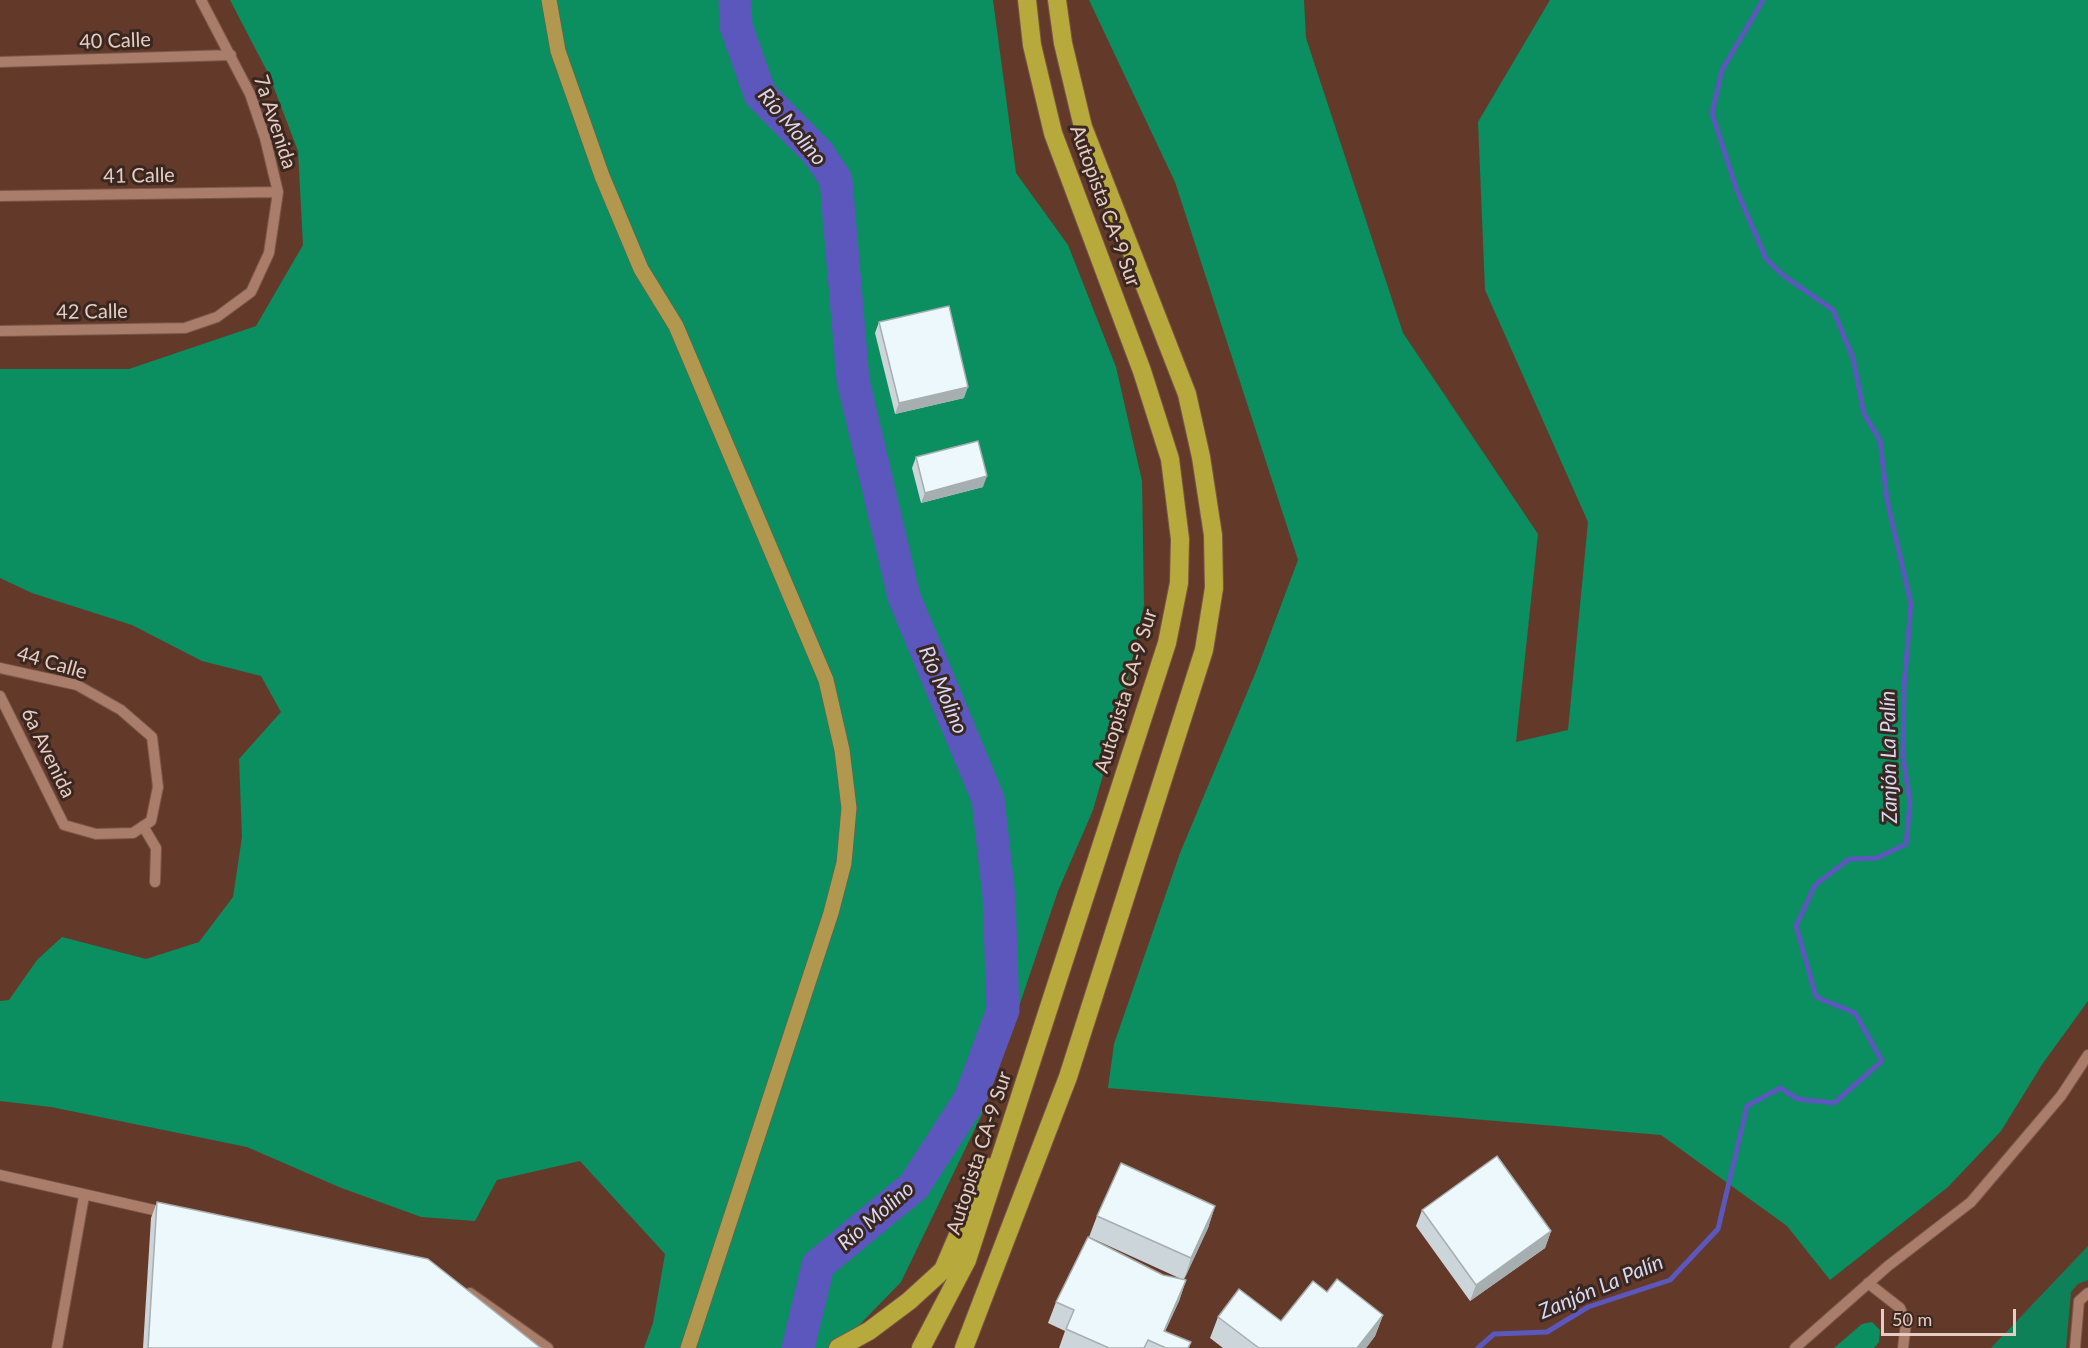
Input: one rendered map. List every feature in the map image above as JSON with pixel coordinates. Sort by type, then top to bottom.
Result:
[{"type":"highway","name":"Autopista CA-9 Sur","points":[[921,1348],[967,1260],[1167,643],[1179,583],[1180,539],[1170,459],[1152,399],[1050,123],[1032,45],[1027,0]]},
{"type":"highway","name":"Autopista CA-9 Sur","points":[[964,1348],[1068,1077],[1204,650],[1214,588],[1213,535],[1202,457],[1187,394],[1083,128],[1063,43],[1057,0]]},
{"type":"highway","points":[[838,1348],[909,1301],[943,1270],[1000,1135],[1019,1104]]},
{"type":"main road","points":[[549,0],[558,51],[602,176],[641,269],[676,326],[826,680],[842,750],[849,808],[844,863],[831,913],[688,1348]]},
{"type":"street","name":"7a Avenida","points":[[185,328],[218,317],[251,292],[269,253],[278,192],[262,127],[250,94],[201,0]]},
{"type":"street","name":"40 Calle","points":[[0,62],[231,55]]},
{"type":"street","name":"41 Calle","points":[[0,196],[278,192]]},
{"type":"street","name":"42 Calle","points":[[0,332],[185,328]]},
{"type":"street","name":"44 Calle","points":[[0,668],[78,685],[121,710],[152,737],[158,787],[147,823]]},
{"type":"street","name":"6a Avenida","points":[[0,696],[64,825],[96,834],[133,833],[147,823]]},
{"type":"street","points":[[147,823],[156,848],[155,882]]},
{"type":"street","points":[[1795,1348],[1868,1283],[1971,1202],[2055,1104],[2088,1054]]},
{"type":"street","points":[[0,1176],[177,1215]]},
{"type":"street","points":[[57,1348],[84,1196]]},
{"type":"street","points":[[1868,1283],[1899,1308],[1906,1323],[1904,1348]]},
{"type":"street","points":[[459,1286],[548,1348]]},
{"type":"street","points":[[2075,1348],[2079,1301],[2088,1293]]},
{"type":"green space","points":[[230,0],[993,0],[1016,173],[1068,245],[1116,367],[1142,481],[1144,605],[1122,708],[1093,810],[1058,891],[984,1110],[901,1282],[837,1348],[644,1348],[653,1323],[665,1254],[580,1161],[497,1180],[475,1221],[421,1217],[339,1187],[247,1147],[51,1107],[0,1101],[0,1001],[9,1000],[37,960],[62,937],[146,959],[199,942],[233,897],[242,837],[239,759],[281,712],[261,676],[202,661],[132,625],[32,593],[0,578],[0,369],[129,369],[256,326],[303,245],[298,151],[269,75]]},
{"type":"green space","points":[[1089,0],[1304,0],[1306,38],[1403,333],[1538,534],[1516,742],[1568,730],[1588,522],[1485,290],[1478,122],[1550,0],[2088,0],[2088,1001],[2043,1063],[2001,1131],[1948,1187],[1830,1280],[1787,1226],[1661,1135],[1108,1088],[1114,1044],[1180,853],[1257,669],[1298,560],[1175,182]]},
{"type":"green space","points":[[2088,1246],[2088,1280],[2078,1284],[2071,1292],[2066,1348],[1991,1348]]},
{"type":"green space","points":[[1872,1322],[1880,1330],[1879,1342],[1874,1348],[1834,1348],[1862,1324]]},
{"type":"building","points":[[949,306],[968,387],[899,403],[879,322]]},
{"type":"building","points":[[978,441],[987,476],[925,493],[916,457]]},
{"type":"building","points":[[1497,1156],[1551,1231],[1476,1285],[1422,1210]]},
{"type":"building","points":[[1121,1163],[1215,1206],[1191,1258],[1097,1216]]},
{"type":"building","points":[[157,1202],[428,1259],[541,1348],[148,1348]]},
{"type":"building","points":[[1088,1237],[1163,1275],[1186,1280],[1164,1331],[1191,1342],[1188,1348],[1166,1348],[1148,1340],[1144,1348],[1109,1348],[1066,1329],[1074,1310],[1056,1302]]},
{"type":"building","points":[[1337,1279],[1383,1315],[1357,1348],[1259,1348],[1218,1317],[1239,1289],[1281,1321],[1313,1281],[1327,1292]]},
{"type":"waterway","name":"Río Molino","points":[[735,0],[736,26],[760,94],[818,153],[836,180],[853,380],[904,597],[988,799],[999,897],[1003,1010],[970,1099],[914,1186],[818,1265],[798,1348]]},
{"type":"waterway","name":"Zanjón La Palín","points":[[1478,1348],[1494,1334],[1547,1332],[1588,1307],[1670,1280],[1718,1229],[1747,1106],[1780,1088],[1798,1099],[1834,1103],[1882,1061],[1855,1013],[1816,997],[1796,926],[1815,885],[1849,859],[1877,858],[1906,844],[1910,802],[1903,757],[1904,687],[1911,604],[1887,500],[1880,440],[1864,414],[1853,358],[1833,310],[1784,276],[1766,259],[1737,191],[1712,113],[1722,70],[1763,0]]}]
